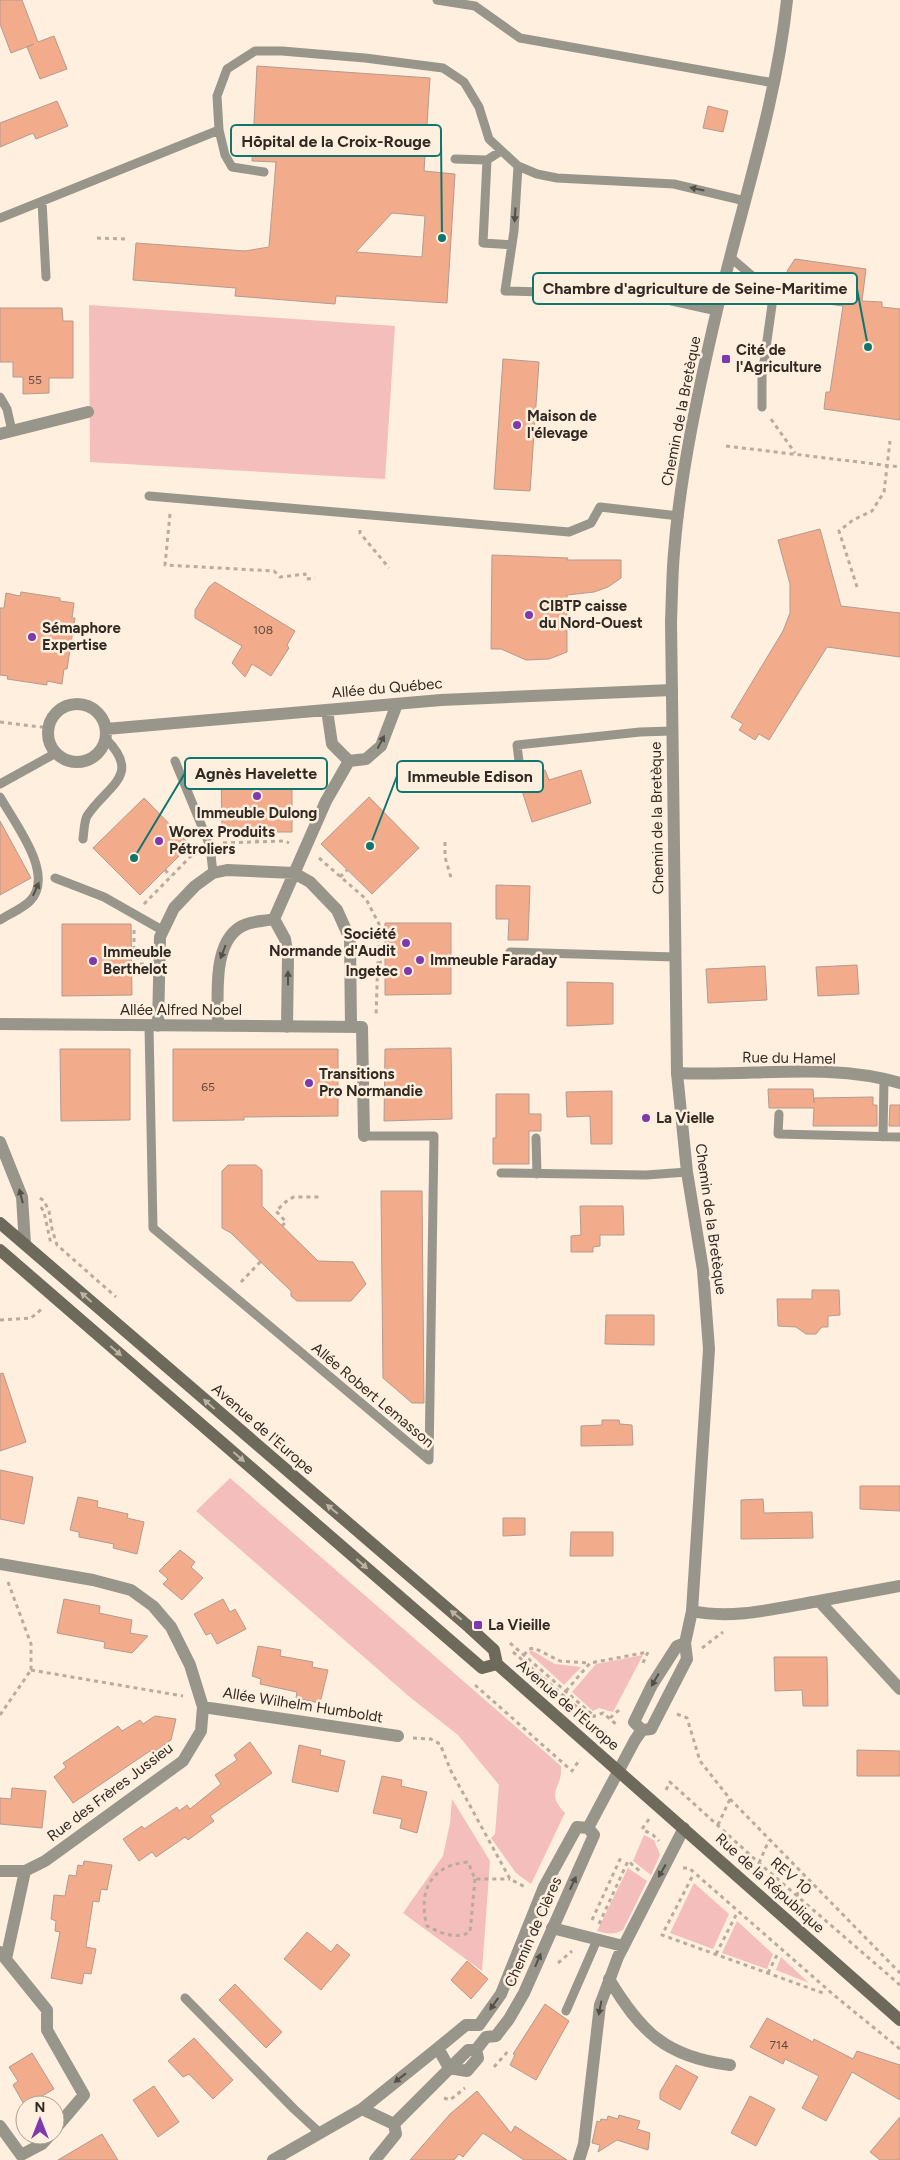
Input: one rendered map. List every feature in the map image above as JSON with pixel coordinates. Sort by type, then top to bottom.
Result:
[{"type":"main road","name":"Avenue de l'Europe","points":[[0,1224],[469,1626],[494,1650],[497,1664],[618,1770]]},
{"type":"main road","name":"Avenue de l'Europe","points":[[0,1250],[482,1668],[497,1664]]},
{"type":"main road","name":"Rue de la République","points":[[618,1770],[900,2020]]},
{"type":"street","name":"Chemin de la Bretèque","points":[[642,1730],[650,1729],[687,1659],[684,1643],[692,1610],[709,1349],[703,1270],[687,1172],[677,1073],[671,611],[674,551],[687,456],[717,311],[774,83],[787,0]]},
{"type":"street","points":[[6,432],[88,412]]},
{"type":"street","name":"Allée du Québec","points":[[106,734],[327,710],[457,699],[672,690]]},
{"type":"street","points":[[77,704],[89,706],[98,713],[106,734],[98,754],[83,762],[66,760],[56,752],[49,739],[49,728],[53,717],[61,709],[77,704]]},
{"type":"street","points":[[274,919],[326,801],[349,762],[366,759],[381,746],[397,704]]},
{"type":"street","points":[[327,710],[332,744],[349,762]]},
{"type":"street","points":[[154,1026],[160,937],[174,908],[195,886],[213,873],[227,870],[294,873],[310,882],[337,910],[350,939],[364,1136]]},
{"type":"street","points":[[218,1026],[219,960],[229,937],[246,924],[274,919]]},
{"type":"street","points":[[274,919],[285,939],[288,957],[287,1027]]},
{"type":"street","name":"Allée Alfred Nobel","points":[[0,1024],[357,1027]]},
{"type":"street","name":"Rue du Hamel","points":[[677,1073],[807,1072],[876,1076],[900,1083]]},
{"type":"street","points":[[0,1142],[22,1197],[25,1244]]},
{"type":"street","name":"Rue des Frères Jussieu","points":[[0,1871],[25,1871],[45,1861],[183,1761],[201,1731],[202,1703],[190,1664],[171,1626],[153,1606],[130,1590],[93,1580],[5,1564]]},
{"type":"street","points":[[692,1610],[708,1614],[756,1612],[900,1586]]},
{"type":"street","points":[[819,1601],[900,1689]]},
{"type":"street","name":"Chemin de la Bretèque","points":[[642,1730],[634,1722],[652,1685],[677,1646],[684,1643]]},
{"type":"street","name":"Allée Wilhelm Humboldt","points":[[202,1703],[398,1736]]},
{"type":"street","name":"Chemin de la Bretèque","points":[[618,1770],[642,1730]]},
{"type":"street","name":"Chemin de Clères","points":[[588,1828],[618,1770]]},
{"type":"street","name":"Chemin de Clères","points":[[449,2068],[467,2071],[478,2058],[476,2050],[486,2037],[496,2036],[509,2019],[524,1993],[594,1835],[588,1828],[577,1827],[544,1887],[501,1994],[479,2025]]},
{"type":"street","points":[[579,2160],[584,2144],[600,2005],[623,1946],[684,1828]]},
{"type":"street","points":[[25,1871],[3,1956],[47,2010],[47,2030],[84,2095],[65,2117]]},
{"type":"street","points":[[552,1928],[596,1935],[623,1946]]},
{"type":"street","points":[[609,1979],[628,2010],[655,2039],[683,2054],[730,2065]]},
{"type":"street","points":[[273,2160],[362,2109],[466,2025],[479,2025],[486,2037]]},
{"type":"street","points":[[394,2124],[449,2068],[438,2048]]},
{"type":"street","points":[[362,2109],[394,2124]]},
{"type":"street","points":[[375,2160],[396,2134],[394,2124]]},
{"type":"street","points":[[0,2126],[21,2155],[40,2145]]},
{"type":"lane","points":[[437,0],[474,6],[520,38],[774,83]]},
{"type":"lane","points":[[264,172],[232,167],[225,155],[219,130],[217,96],[227,69],[255,51],[291,52],[365,58],[443,68],[464,82],[479,107],[489,139],[518,166],[537,174],[557,178],[674,184],[744,201]]},
{"type":"lane","points":[[0,218],[219,130]]},
{"type":"lane","points":[[455,159],[487,160],[501,151]]},
{"type":"lane","points":[[487,160],[482,243],[512,245]]},
{"type":"lane","points":[[518,166],[512,245],[505,291],[645,295],[717,311]]},
{"type":"lane","points":[[42,201],[46,277]]},
{"type":"lane","points":[[730,257],[763,285],[772,305],[762,376],[762,407]]},
{"type":"lane","points":[[0,398],[7,409],[6,432]]},
{"type":"lane","points":[[149,496],[569,532],[591,523],[600,507],[679,516]]},
{"type":"lane","points":[[520,761],[516,745],[640,732],[672,731]]},
{"type":"lane","points":[[83,839],[86,817],[121,775],[122,762],[106,734]]},
{"type":"lane","points":[[0,784],[56,752]]},
{"type":"lane","points":[[175,762],[210,846],[213,873]]},
{"type":"lane","points":[[0,797],[33,854],[40,880],[30,901],[0,920]]},
{"type":"lane","points":[[56,878],[104,897],[162,930]]},
{"type":"lane","points":[[510,952],[675,957]]},
{"type":"lane","name":"Allée Robert Lemasson","points":[[154,1026],[153,1228],[429,1460],[434,1136],[364,1136]]},
{"type":"lane","points":[[883,1137],[884,1078]]},
{"type":"lane","points":[[779,1114],[778,1134],[900,1137]]},
{"type":"lane","points":[[536,1138],[537,1174]]},
{"type":"lane","points":[[501,1173],[646,1175],[687,1172]]},
{"type":"lane","points":[[566,2011],[596,1935]]},
{"type":"lane","points":[[185,1998],[294,2109],[320,2132]]},
{"type":"path","points":[[97,238],[126,239]]},
{"type":"path","points":[[762,407],[795,453]]},
{"type":"path","points":[[857,588],[839,531],[853,520],[872,511],[884,492],[890,441]]},
{"type":"path","points":[[726,446],[760,452],[795,453],[900,467]]},
{"type":"path","points":[[172,498],[166,565],[274,571],[280,577],[305,574],[306,579],[315,578]]},
{"type":"path","points":[[360,514],[360,533],[389,568]]},
{"type":"path","points":[[0,722],[49,728]]},
{"type":"path","points":[[257,832],[257,842]]},
{"type":"path","points":[[445,842],[445,857],[452,881]]},
{"type":"path","points":[[165,870],[171,876]]},
{"type":"path","points":[[340,877],[347,870]]},
{"type":"path","points":[[378,963],[385,961]]},
{"type":"path","points":[[282,1226],[286,1222],[276,1211],[289,1199],[322,1197]]},
{"type":"path","points":[[230,1293],[263,1259]]},
{"type":"path","points":[[0,1320],[32,1318],[43,1308]]},
{"type":"path","points":[[0,1715],[31,1670],[31,1644],[7,1580],[5,1564]]},
{"type":"path","points":[[698,1656],[702,1648],[727,1630]]},
{"type":"path","points":[[524,1655],[529,1649],[534,1648],[560,1661],[590,1663],[648,1652],[641,1668]]},
{"type":"path","points":[[566,1691],[590,1663]]},
{"type":"path","points":[[31,1670],[202,1703]]},
{"type":"path","points":[[472,1682],[572,1771]]},
{"type":"path","points":[[610,1718],[622,1706]]},
{"type":"path","points":[[672,1712],[687,1718],[700,1761],[730,1799],[900,1973]]},
{"type":"path","points":[[398,1736],[431,1740],[440,1744],[451,1771],[510,1879]]},
{"type":"path","name":"REV 10","points":[[670,1782],[759,1863],[900,1985]]},
{"type":"path","points":[[718,1825],[730,1799]]},
{"type":"path","points":[[759,1863],[769,1840]]},
{"type":"path","points":[[590,1923],[622,1855]]},
{"type":"path","points":[[596,1935],[628,1860]]},
{"type":"path","points":[[468,1862],[475,1879],[470,1932],[461,1936],[442,1934],[427,1926],[423,1910],[425,1890],[428,1882],[454,1863],[468,1862]]},
{"type":"path","points":[[682,1868],[689,1868],[846,2006],[900,2049]]},
{"type":"path","points":[[797,1896],[803,1874]]},
{"type":"path","points":[[692,1877],[662,1935],[823,1993]]},
{"type":"path","points":[[475,1879],[510,1879],[531,1890]]},
{"type":"path","points":[[716,1954],[736,1915]]},
{"type":"path","points":[[768,1973],[778,1952]]},
{"type":"shaded area","points":[[89,305],[395,326],[385,479],[90,462]]},
{"type":"shaded area","points":[[230,1478],[561,1766],[560,1780],[555,1795],[559,1806],[565,1813],[531,1884],[516,1873],[491,1838],[495,1834],[499,1785],[458,1735],[411,1698],[196,1511]]},
{"type":"shaded area","points":[[531,1650],[555,1664],[581,1667],[564,1685],[529,1653]]},
{"type":"shaded area","points":[[643,1655],[613,1712],[599,1708],[593,1711],[572,1692],[596,1664]]},
{"type":"shaded area","points":[[452,1799],[490,1861],[482,1971],[403,1913],[443,1856],[450,1823]]},
{"type":"shaded area","points":[[644,1835],[654,1840],[660,1855],[651,1875],[633,1861]]},
{"type":"shaded area","points":[[628,1868],[647,1881],[623,1930],[610,1934],[597,1931]]},
{"type":"shaded area","points":[[694,1883],[729,1914],[713,1949],[670,1933]]},
{"type":"shaded area","points":[[737,1921],[773,1954],[767,1969],[722,1953]]},
{"type":"shaded area","points":[[781,1957],[809,1983],[776,1970]]},
{"type":"building","points":[[0,0],[22,0],[38,42],[54,36],[67,69],[40,79],[27,47],[34,44],[11,53],[0,24]]},
{"type":"building","points":[[257,66],[430,78],[424,171],[455,174],[447,303],[336,296],[335,304],[235,296],[236,288],[133,280],[136,243],[245,251],[269,247],[276,162],[252,161]],"holes":[[[392,213],[425,216],[422,257],[356,252]]]},
{"type":"building","points":[[57,101],[68,126],[36,139],[33,133],[0,147],[0,123]]},
{"type":"building","points":[[708,106],[728,111],[723,132],[703,128]]},
{"type":"building","points":[[795,259],[866,269],[862,301],[882,302],[882,307],[900,309],[900,420],[824,409],[826,392],[830,392],[843,306],[792,299],[794,282],[787,271]]},
{"type":"building","points":[[0,308],[62,308],[63,321],[73,321],[73,378],[49,378],[49,393],[23,394],[23,377],[13,377],[13,362],[0,362]]},
{"type":"building","name":"Maison de l'élevage","points":[[503,359],[539,362],[530,491],[494,489]]},
{"type":"building","points":[[820,529],[841,606],[900,613],[900,657],[827,647],[769,740],[759,734],[755,740],[739,730],[743,724],[731,717],[783,631],[790,613],[790,584],[778,540]]},
{"type":"building","name":"CIBTP caisse du Nord-Ouest","points":[[492,555],[568,558],[567,560],[621,560],[621,578],[608,587],[594,592],[567,595],[567,652],[549,659],[526,660],[501,649],[491,649]]},
{"type":"building","points":[[215,582],[295,631],[287,645],[289,648],[271,676],[252,664],[245,677],[232,663],[242,646],[195,618],[195,610],[209,587]]},
{"type":"building","points":[[21,592],[60,598],[60,601],[74,603],[72,618],[75,618],[67,669],[64,669],[62,684],[47,681],[47,685],[7,679],[8,676],[0,675],[0,608],[4,608],[6,593],[20,596]]},
{"type":"building","name":"Immeuble Dulong","points":[[221,765],[292,765],[292,832],[222,832]]},
{"type":"building","points":[[545,770],[549,780],[581,770],[591,803],[532,822],[518,778]]},
{"type":"building","points":[[369,797],[419,848],[372,894],[321,844]]},
{"type":"building","points":[[144,798],[190,845],[140,895],[93,848]]},
{"type":"building","points":[[0,821],[31,878],[0,895]]},
{"type":"building","points":[[496,885],[530,886],[528,940],[508,940],[509,919],[496,919]]},
{"type":"building","name":"Immeuble Faraday","points":[[385,923],[451,923],[451,994],[385,995]]},
{"type":"building","name":"Immeuble Berthelot","points":[[62,924],[131,924],[132,995],[62,996]]},
{"type":"building","points":[[857,965],[859,994],[818,996],[816,967]]},
{"type":"building","points":[[765,966],[767,1000],[708,1003],[706,969]]},
{"type":"building","points":[[567,982],[613,983],[613,1024],[567,1026]]},
{"type":"building","points":[[451,1048],[452,1119],[384,1121],[385,1049]]},
{"type":"building","points":[[60,1049],[130,1049],[130,1120],[61,1121]]},
{"type":"building","points":[[173,1049],[338,1049],[338,1116],[244,1117],[244,1120],[173,1121]]},
{"type":"building","points":[[768,1089],[813,1089],[814,1103],[814,1098],[873,1097],[873,1105],[877,1105],[877,1126],[813,1126],[814,1108],[769,1108]]},
{"type":"building","points":[[612,1091],[612,1144],[591,1144],[590,1116],[567,1117],[566,1092]]},
{"type":"building","points":[[496,1094],[529,1094],[529,1114],[541,1114],[541,1131],[529,1131],[529,1164],[493,1164],[493,1138],[496,1138]]},
{"type":"building","points":[[890,1105],[900,1105],[900,1126],[889,1126]]},
{"type":"building","points":[[228,1165],[256,1165],[262,1170],[262,1206],[318,1261],[353,1262],[366,1284],[351,1301],[297,1301],[291,1296],[291,1291],[231,1233],[222,1228],[222,1171]]},
{"type":"building","points":[[381,1191],[422,1191],[424,1403],[412,1403],[383,1378]]},
{"type":"building","points":[[580,1206],[623,1206],[624,1235],[600,1235],[600,1246],[593,1247],[593,1252],[571,1252],[571,1236],[581,1235]]},
{"type":"building","points":[[812,1290],[839,1290],[840,1315],[828,1316],[828,1327],[822,1327],[816,1334],[806,1334],[796,1327],[778,1326],[777,1299],[812,1299]]},
{"type":"building","points":[[606,1315],[654,1315],[654,1345],[605,1344]]},
{"type":"building","points":[[3,1373],[26,1442],[0,1451],[0,1374]]},
{"type":"building","points":[[602,1420],[619,1420],[620,1424],[632,1425],[633,1445],[581,1446],[581,1426],[602,1425]]},
{"type":"building","points":[[0,1470],[33,1477],[24,1524],[0,1519]]},
{"type":"building","points":[[860,1486],[900,1486],[900,1511],[860,1509]]},
{"type":"building","points":[[78,1497],[98,1501],[97,1507],[128,1514],[127,1518],[144,1522],[137,1554],[113,1548],[114,1544],[79,1537],[79,1532],[70,1530]]},
{"type":"building","points":[[763,1499],[764,1513],[812,1512],[813,1538],[741,1539],[741,1500]]},
{"type":"building","points":[[503,1518],[525,1518],[525,1535],[503,1536]]},
{"type":"building","points":[[571,1532],[613,1532],[613,1556],[570,1556]]},
{"type":"building","points":[[180,1550],[195,1562],[191,1567],[203,1578],[182,1600],[163,1584],[168,1579],[159,1571]]},
{"type":"building","points":[[64,1599],[100,1606],[99,1613],[132,1620],[130,1633],[148,1636],[132,1653],[104,1648],[105,1642],[57,1633]]},
{"type":"building","points":[[223,1599],[230,1612],[235,1609],[246,1629],[217,1644],[211,1633],[206,1635],[194,1614]]},
{"type":"building","points":[[258,1646],[281,1650],[280,1656],[313,1662],[312,1667],[328,1670],[320,1703],[296,1698],[297,1692],[260,1684],[261,1679],[252,1676]]},
{"type":"building","points":[[774,1657],[827,1657],[828,1706],[803,1706],[802,1690],[775,1691]]},
{"type":"building","points":[[155,1716],[176,1719],[171,1740],[152,1753],[150,1751],[73,1803],[54,1777],[66,1767],[63,1763],[118,1726],[122,1731],[140,1720],[143,1724]]},
{"type":"building","points":[[250,1742],[272,1773],[210,1816],[214,1821],[188,1840],[185,1837],[156,1857],[152,1852],[139,1861],[123,1839],[142,1826],[144,1829],[177,1807],[179,1811],[187,1805],[190,1809],[221,1784],[215,1775],[237,1760],[234,1755]]},
{"type":"building","points":[[299,1745],[321,1750],[320,1755],[345,1761],[338,1792],[292,1782]]},
{"type":"building","points":[[857,1750],[900,1751],[900,1776],[857,1776]]},
{"type":"building","points":[[382,1776],[402,1780],[401,1786],[427,1792],[417,1833],[400,1828],[402,1819],[373,1813]]},
{"type":"building","points":[[12,1788],[46,1791],[42,1828],[0,1824],[0,1798],[11,1799]]},
{"type":"building","points":[[84,1861],[112,1865],[107,1890],[101,1889],[99,1902],[93,1901],[86,1947],[96,1949],[91,1974],[84,1973],[82,1984],[51,1978],[60,1932],[55,1931],[56,1921],[51,1919],[54,1895],[65,1896],[69,1875],[76,1876],[78,1865],[83,1866]]},
{"type":"building","points":[[307,1932],[331,1952],[337,1944],[350,1955],[321,1990],[284,1959]]},
{"type":"building","points":[[467,1961],[488,1979],[471,1999],[451,1980]]},
{"type":"building","points":[[235,1984],[282,2032],[266,2048],[219,2000]]},
{"type":"building","points":[[545,2004],[569,2021],[536,2080],[510,2065],[515,2055],[513,2054]]},
{"type":"building","points":[[767,2018],[813,2042],[814,2039],[853,2059],[857,2051],[900,2065],[900,2100],[852,2072],[826,2121],[802,2108],[819,2076],[785,2059],[783,2064],[750,2047]]},
{"type":"building","points":[[194,2038],[233,2080],[213,2099],[189,2074],[183,2077],[168,2061]]},
{"type":"building","points":[[32,2053],[54,2089],[44,2095],[19,2095],[13,2085],[18,2081],[9,2067]]},
{"type":"building","points":[[676,2065],[698,2077],[680,2110],[660,2099],[660,2092]]},
{"type":"building","points":[[154,2086],[179,2122],[158,2137],[133,2100]]},
{"type":"building","points":[[477,2091],[511,2133],[515,2126],[567,2160],[524,2160],[483,2133],[463,2157],[459,2154],[454,2160],[410,2160],[450,2114]]},
{"type":"building","points":[[750,2096],[775,2109],[756,2146],[731,2133]]},
{"type":"building","points":[[619,2115],[640,2121],[637,2129],[650,2133],[648,2150],[617,2140],[598,2152],[600,2145],[592,2143],[597,2121],[600,2122],[601,2119],[607,2120],[608,2116],[618,2119]]},
{"type":"building","points":[[900,2117],[900,2160],[880,2160],[870,2152]]},
{"type":"building","points":[[102,2134],[118,2160],[58,2160]]},
{"type":"place","name":"Hôpital de la Croix-Rouge","points":[[442,238]]},
{"type":"place","name":"Chambre d'agriculture de Seine-Maritime","points":[[868,347]]},
{"type":"place","name":"Cité de l'Agriculture","points":[[726,359]]},
{"type":"place","name":"Maison de l'élevage","points":[[517,425]]},
{"type":"place","name":"CIBTP caisse du Nord-Ouest","points":[[529,615]]},
{"type":"place","name":"Sémaphore Expertise","points":[[32,637]]},
{"type":"place","name":"Immeuble Dulong","points":[[257,796]]},
{"type":"place","name":"Worex Produits Pétroliers","points":[[159,841]]},
{"type":"place","name":"Immeuble Edison","points":[[370,846]]},
{"type":"place","name":"Agnès Havelette","points":[[134,858]]},
{"type":"place","name":"Société Normande d'Audit","points":[[406,943]]},
{"type":"place","name":"Immeuble Faraday","points":[[420,960]]},
{"type":"place","name":"Immeuble Berthelot","points":[[93,961]]},
{"type":"place","name":"Ingetec","points":[[408,971]]},
{"type":"place","name":"Transitions Pro Normandie","points":[[309,1083]]},
{"type":"place","name":"La Vielle","points":[[646,1118]]},
{"type":"place","name":"La Vieille","points":[[478,1625]]}]
